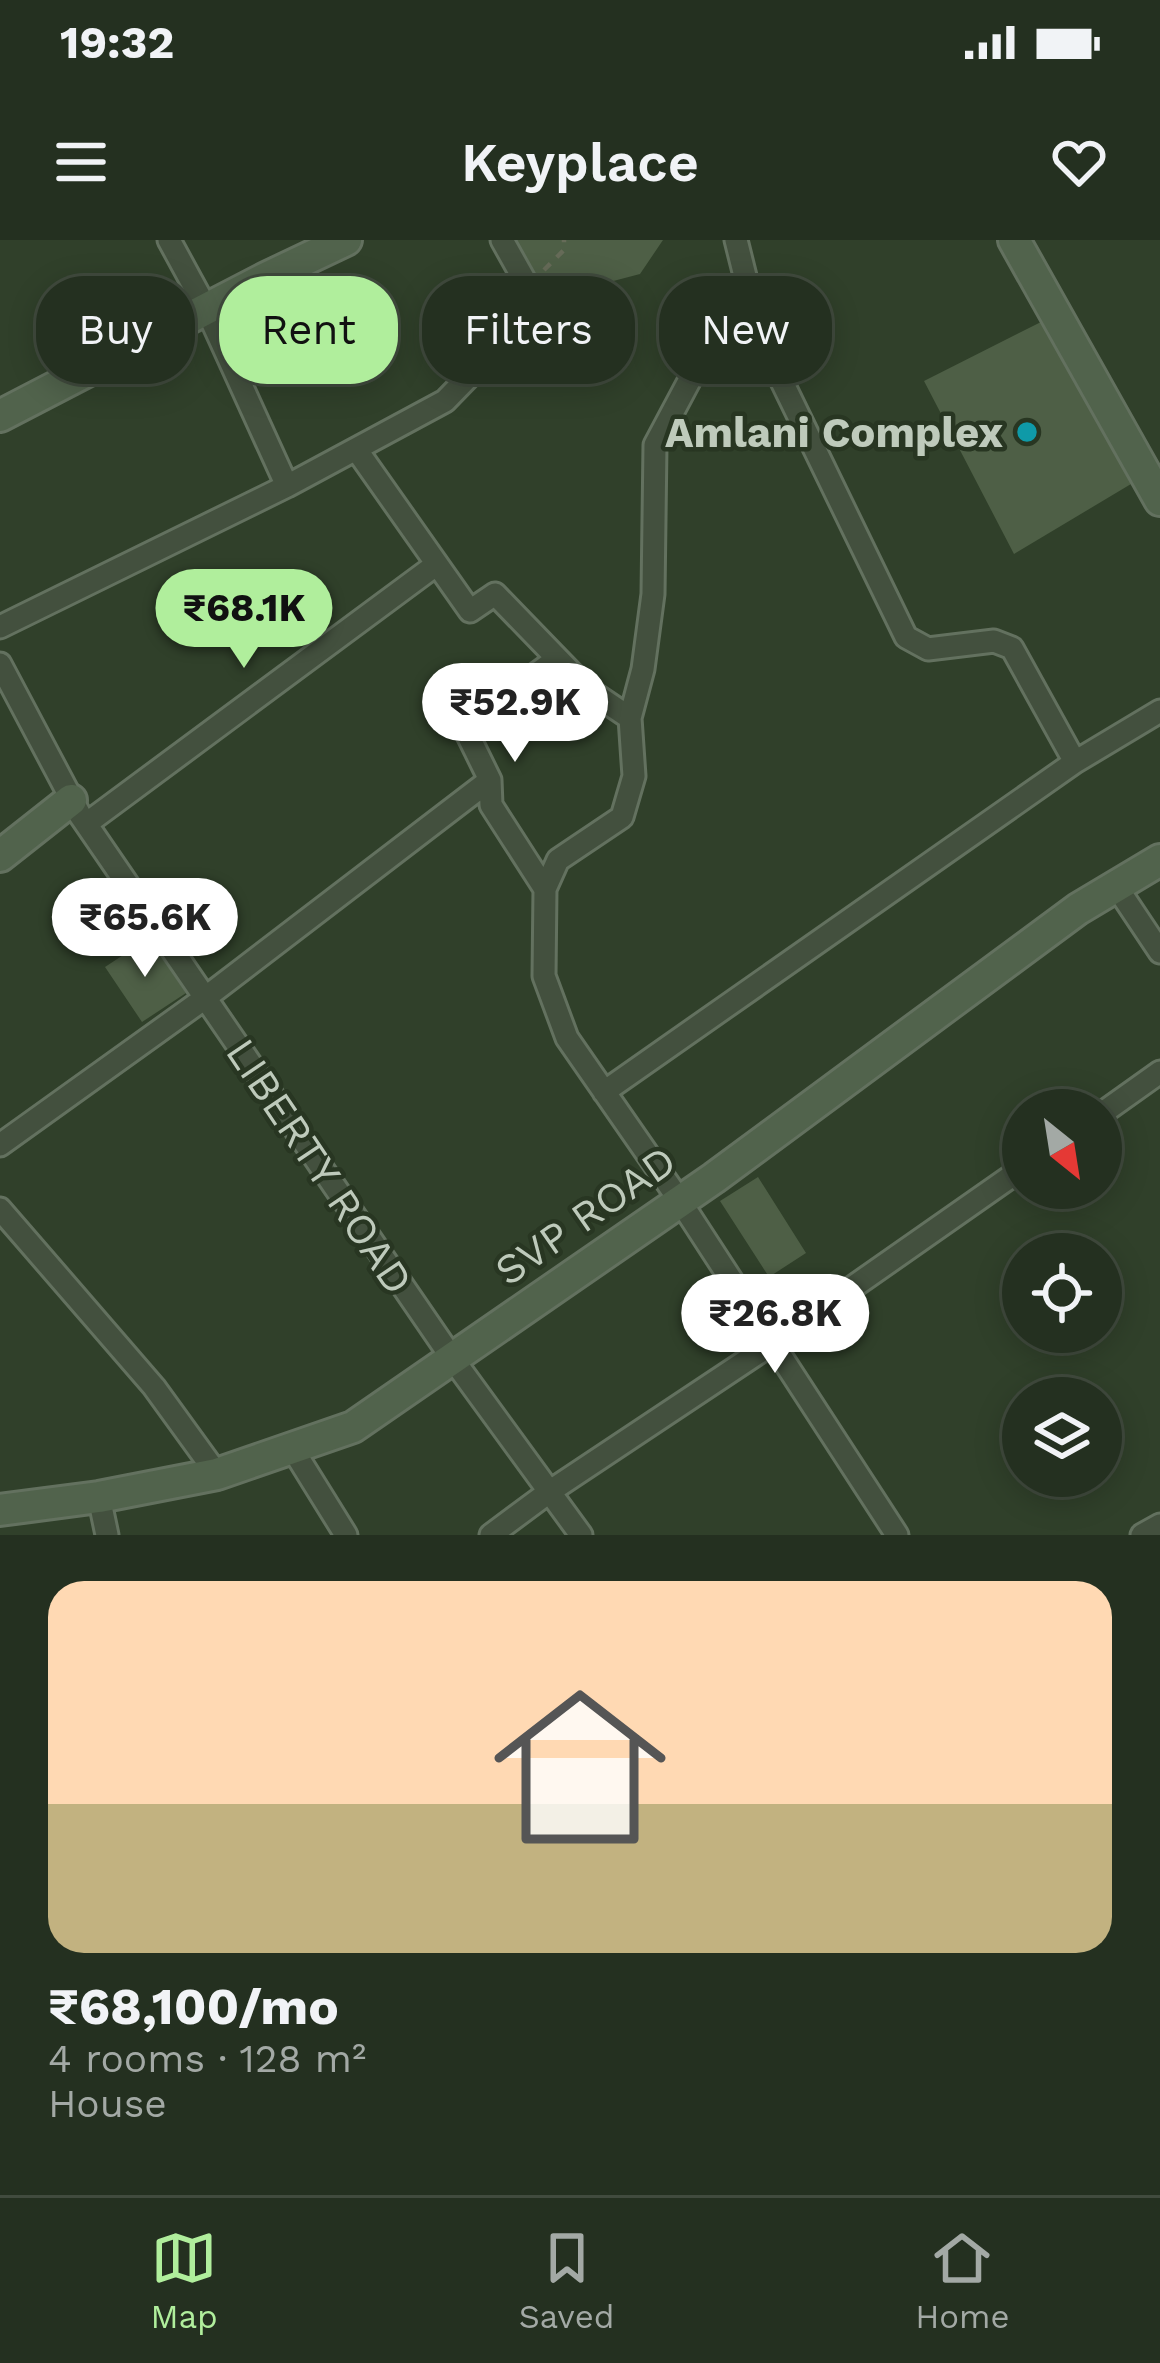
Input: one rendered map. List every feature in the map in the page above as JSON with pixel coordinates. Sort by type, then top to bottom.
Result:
[{"type":"main road","points":[[0,416],[346,240]]},
{"type":"main road","points":[[1014,240],[1160,500]]},
{"type":"main road","points":[[0,856],[79,812]]},
{"type":"main road","name":"SVP ROAD","points":[[0,1510],[99,1498],[217,1474],[353,1427],[680,1201],[1078,909],[1160,860]]},
{"type":"street","points":[[169,240],[206,308],[287,486]]},
{"type":"street","points":[[502,240],[521,276]]},
{"type":"street","points":[[738,241],[745,276]]},
{"type":"street","points":[[0,627],[287,486],[445,401],[461,384]]},
{"type":"street","points":[[688,384],[655,445],[653,594],[643,669],[630,718],[634,776],[622,817],[558,860],[544,889],[544,976],[568,1038],[897,1535]]},
{"type":"street","points":[[783,384],[906,637],[928,649],[994,641],[1012,648],[1075,762]]},
{"type":"street","points":[[356,449],[470,611],[495,594],[587,689],[630,718]]},
{"type":"street","points":[[79,812],[437,564]]},
{"type":"street","points":[[544,889],[490,805],[490,780],[464,727],[557,659]]},
{"type":"street","name":"LIBERTY ROAD","points":[[1,669],[79,812],[452,1358],[581,1535]]},
{"type":"street","points":[[604,1092],[1075,762],[1160,711]]},
{"type":"street","points":[[0,1145],[205,998],[490,780]]},
{"type":"street","points":[[1116,886],[1160,952]]},
{"type":"street","points":[[1122,1099],[1160,1072]]},
{"type":"street","points":[[491,1535],[1002,1183]]},
{"type":"street","points":[[0,1209],[154,1387],[217,1474]]},
{"type":"street","points":[[292,1448],[346,1535]]},
{"type":"street","points":[[99,1498],[107,1535]]},
{"type":"street","points":[[1142,1535],[1160,1525]]},
{"type":"path","points":[[538,276],[563,250],[564,240]]},
{"type":"building","points":[[502,240],[663,240],[640,274],[632,276],[525,276]]},
{"type":"building","name":"Amlani Complex","points":[[1043,321],[1131,484],[1014,554],[924,381]]},
{"type":"building","points":[[149,938],[186,993],[142,1022],[105,967]]},
{"type":"building","points":[[758,1177],[806,1253],[769,1277],[720,1201]]},
{"type":"place","name":"Amlani Complex","points":[[1027,432]]}]
